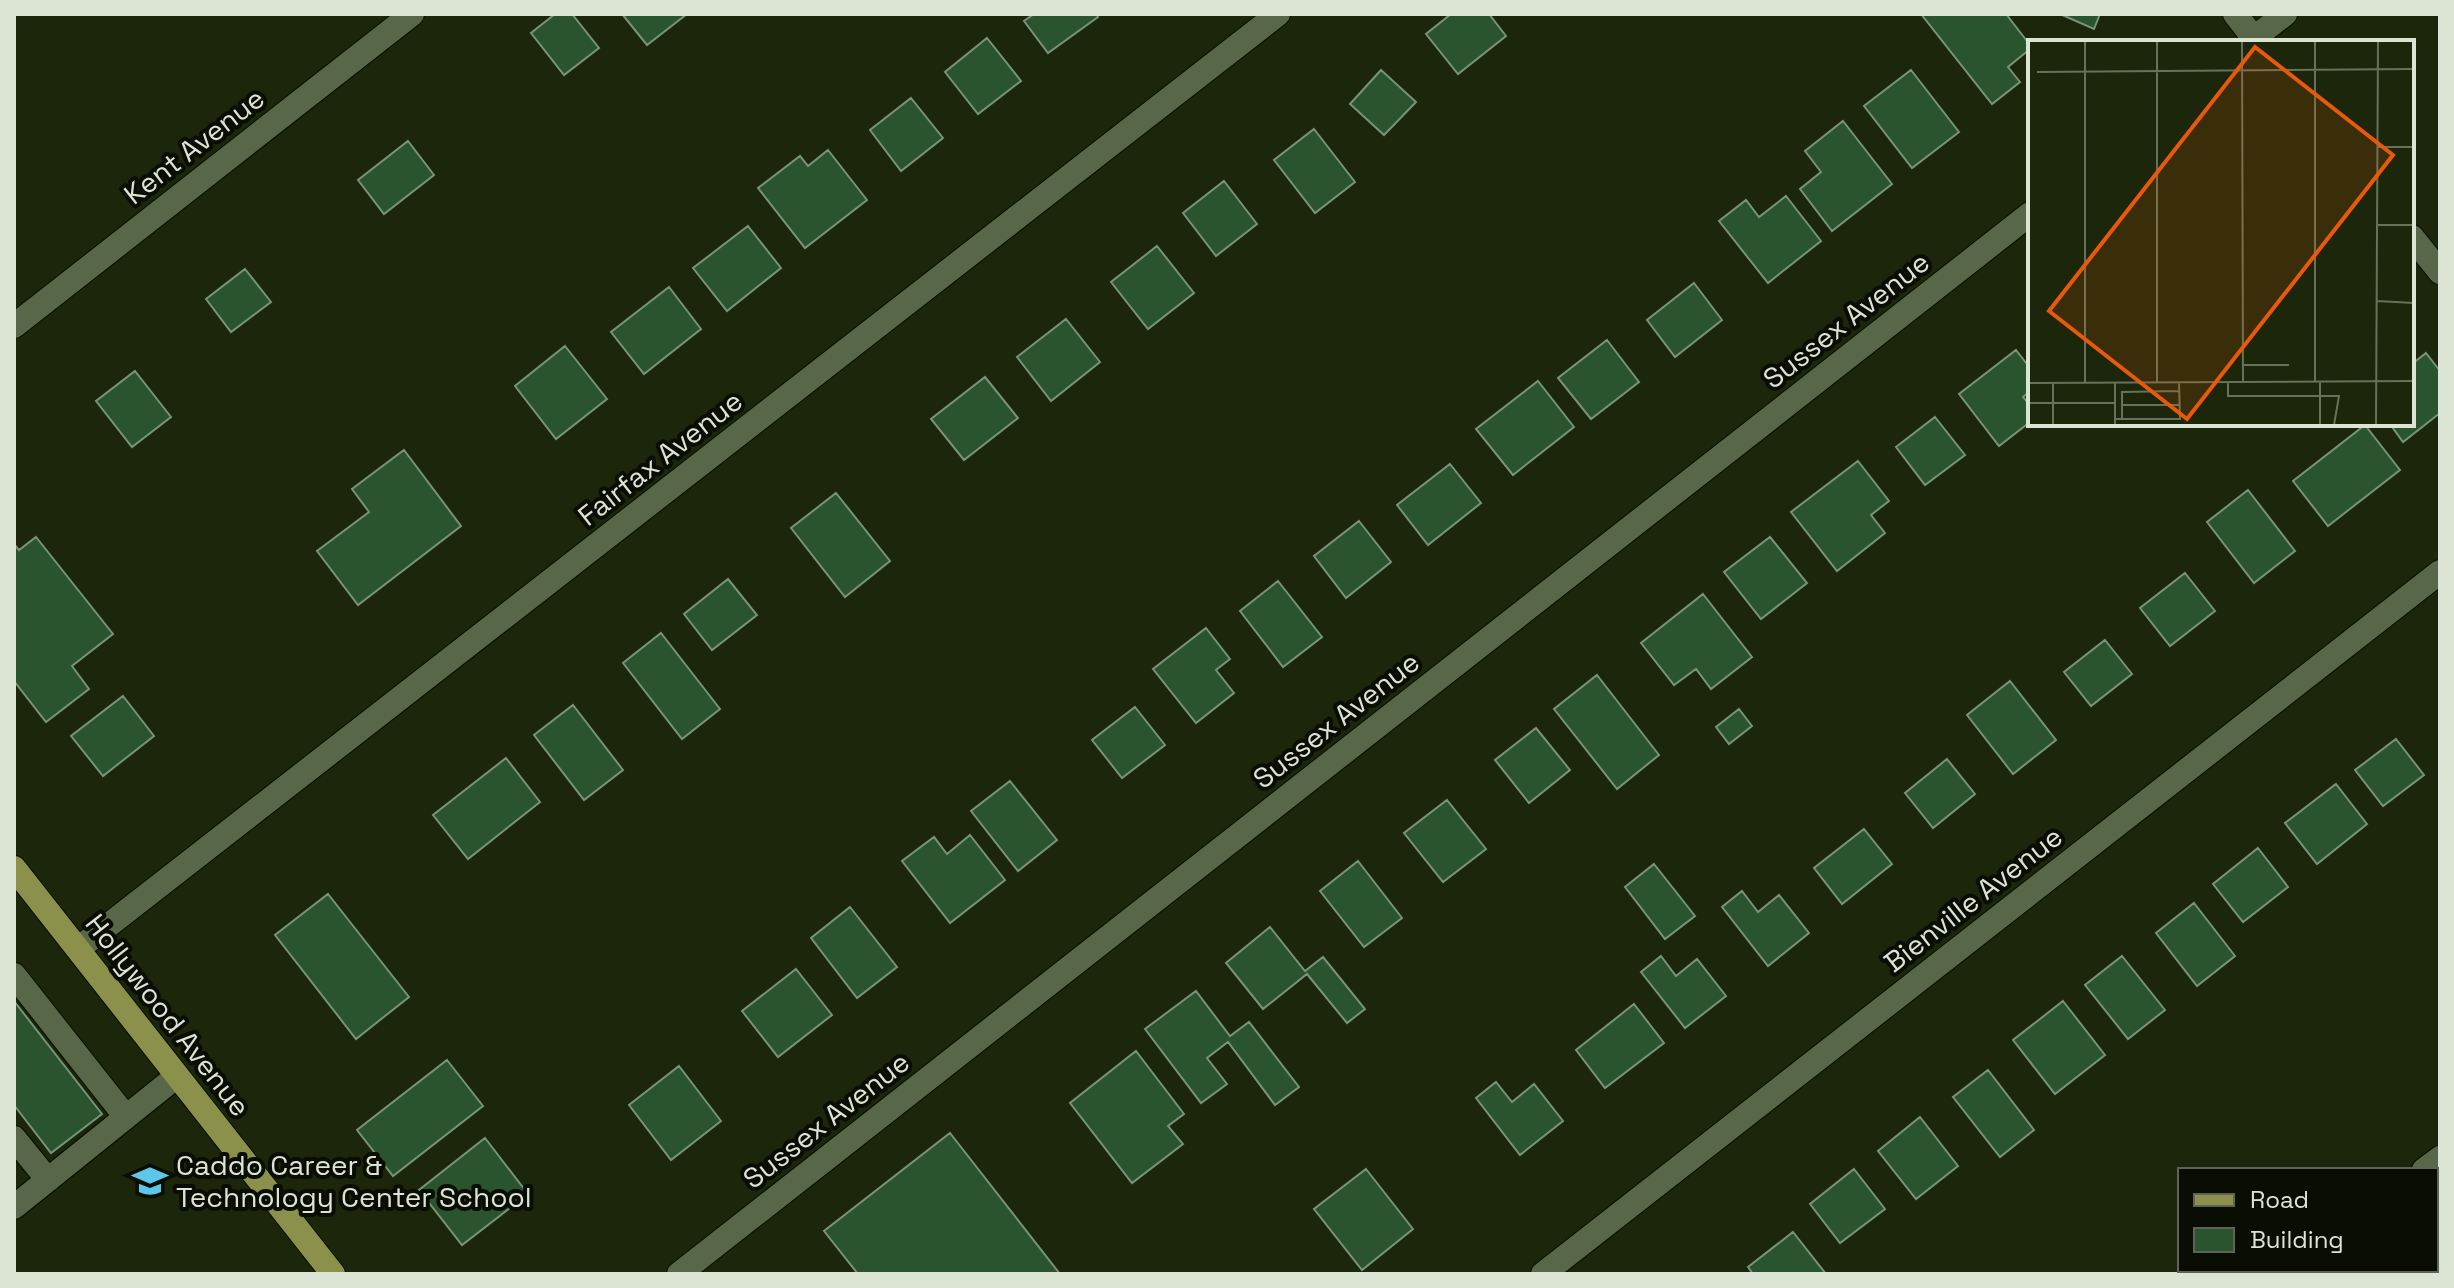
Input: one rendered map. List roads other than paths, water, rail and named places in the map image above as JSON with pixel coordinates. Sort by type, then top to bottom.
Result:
[{"type":"main road","name":"Hollywood Avenue","points":[[14,868],[333,1274]]},
{"type":"street","name":"Kent Avenue","points":[[14,326],[412,14]]},
{"type":"street","name":"Fairfax Avenue","points":[[78,949],[1278,14]]},
{"type":"street","points":[[2235,14],[2252,40]]},
{"type":"street","points":[[2254,40],[2285,14]]},
{"type":"street","name":"Sussex Avenue","points":[[679,1274],[2028,216]]},
{"type":"street","points":[[2414,240],[2440,272]]},
{"type":"street","name":"Bienville Avenue","points":[[1543,1274],[2440,572]]},
{"type":"street","points":[[14,975],[126,1117]]},
{"type":"street","points":[[14,1207],[177,1076]]},
{"type":"street","points":[[14,1138],[48,1180]]},
{"type":"place","name":"Caddo Career & Technology Center School","points":[[150,1181]]}]
